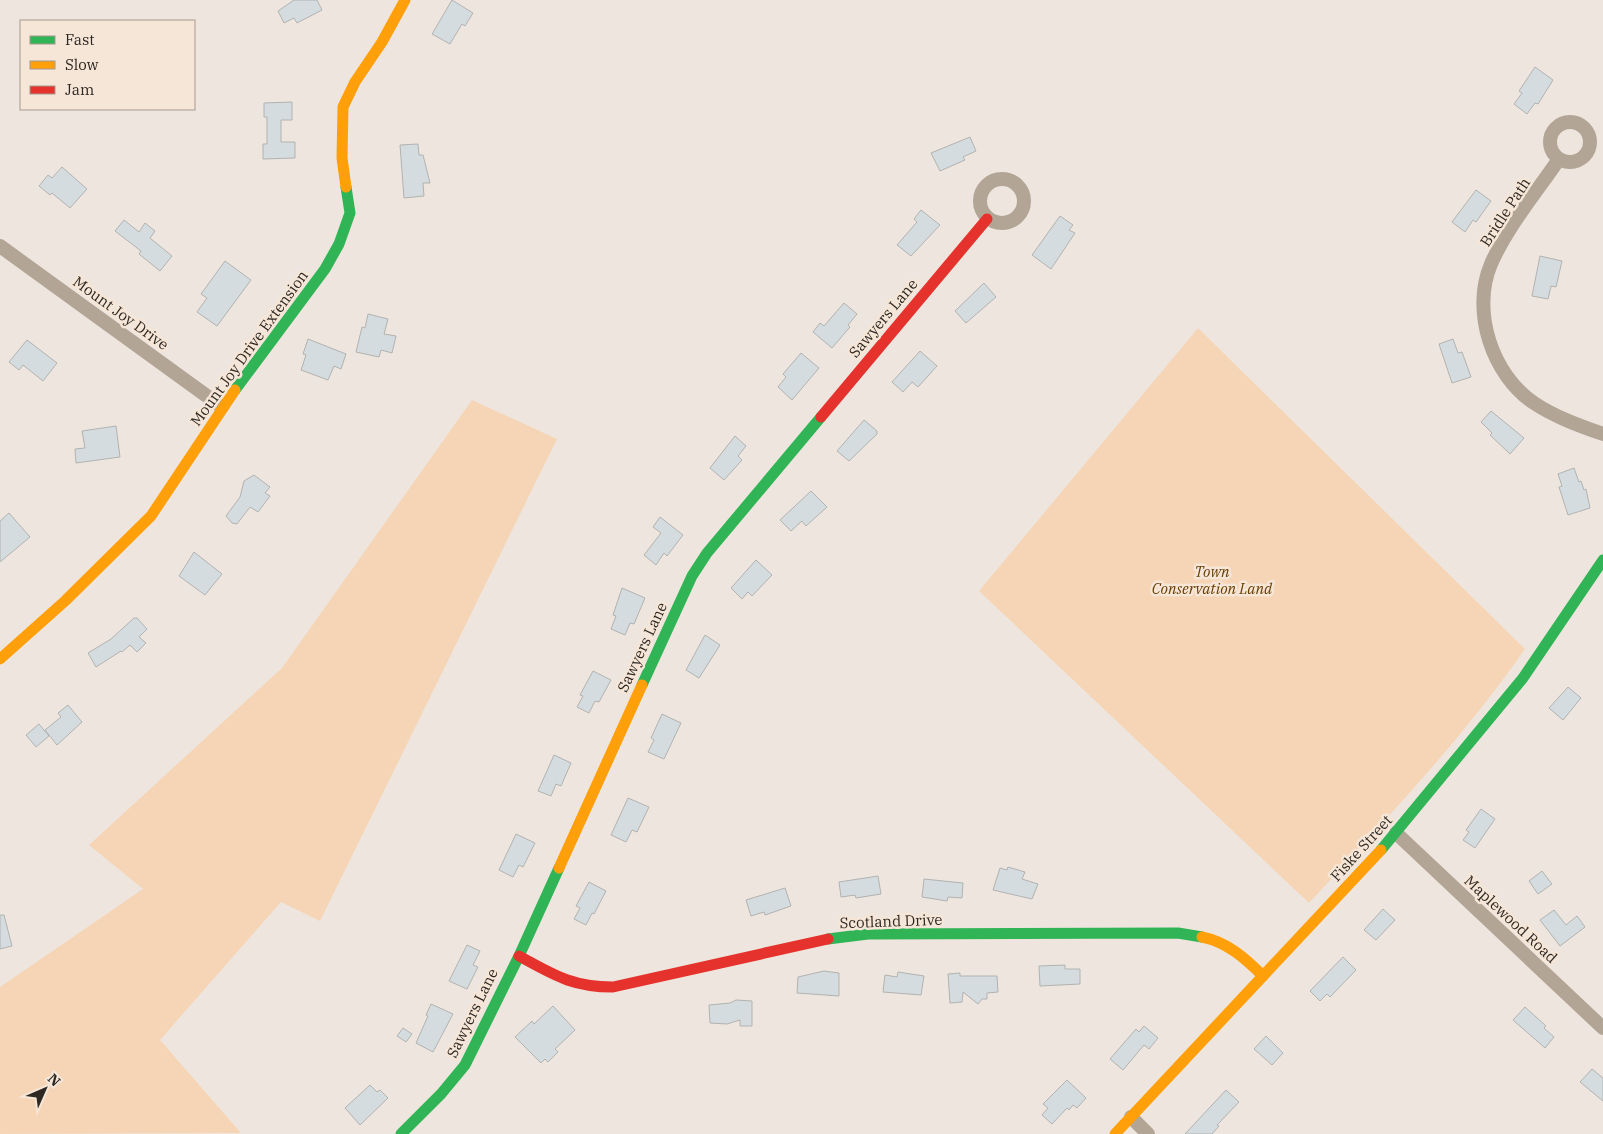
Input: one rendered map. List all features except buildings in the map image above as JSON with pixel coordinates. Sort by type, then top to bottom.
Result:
[{"type":"street","name":"Mount Joy Drive Extension","points":[[0,659],[65,602],[151,516],[222,407],[325,269],[339,244],[350,214],[342,158],[343,108],[355,82],[382,42],[405,0]]},
{"type":"street","name":"Bridle Path","points":[[1559,159],[1507,235],[1490,266],[1484,306],[1486,328],[1499,363],[1521,392],[1534,403],[1557,416],[1603,434]]},
{"type":"street","name":"Sawyers Lane","points":[[401,1134],[441,1094],[465,1065],[518,956],[692,576],[708,553],[987,218]]},
{"type":"street","name":"Mount Joy Drive","points":[[0,246],[222,407]]},
{"type":"street","name":"Fiske Street","points":[[1115,1134],[1396,833],[1523,678],[1603,560]]},
{"type":"street","name":"Maplewood Road","points":[[1396,833],[1603,1028]]},
{"type":"street","name":"Scotland Drive","points":[[518,956],[562,979],[587,987],[613,987],[841,936],[877,934],[1178,933],[1209,936],[1226,943],[1263,976]]},
{"type":"street","points":[[1131,1117],[1148,1134]]},
{"type":"green space","name":"Town Conservation Land","points":[[1198,328],[1525,649],[1475,716],[1448,748],[1309,903],[979,591]]},
{"type":"green space","points":[[472,400],[557,439],[320,921],[281,902],[160,1040],[241,1133],[0,1134],[0,987],[143,889],[89,845],[282,668]]},
{"type":"traffic: fast","points":[[235,390],[325,269],[339,244],[350,213],[346,187]]},
{"type":"traffic: fast","points":[[642,685],[692,576],[707,553],[821,417]]},
{"type":"traffic: fast","points":[[1381,850],[1523,678],[1603,560]]},
{"type":"traffic: fast","points":[[401,1134],[441,1094],[465,1065],[519,956],[559,868]]},
{"type":"traffic: fast","points":[[828,939],[868,934],[1178,933],[1202,937]]},
{"type":"traffic: slow","points":[[346,187],[342,158],[343,107],[355,82],[382,42],[405,0]]},
{"type":"traffic: slow","points":[[0,659],[65,601],[151,516],[235,390]]},
{"type":"traffic: slow","points":[[559,868],[642,685]]},
{"type":"traffic: slow","points":[[1115,1134],[1381,850]]},
{"type":"traffic: slow","points":[[1202,937],[1228,947],[1263,976]]},
{"type":"traffic: jam","points":[[821,417],[987,219]]},
{"type":"traffic: jam","points":[[519,956],[564,979],[586,985],[613,987],[828,939]]}]
